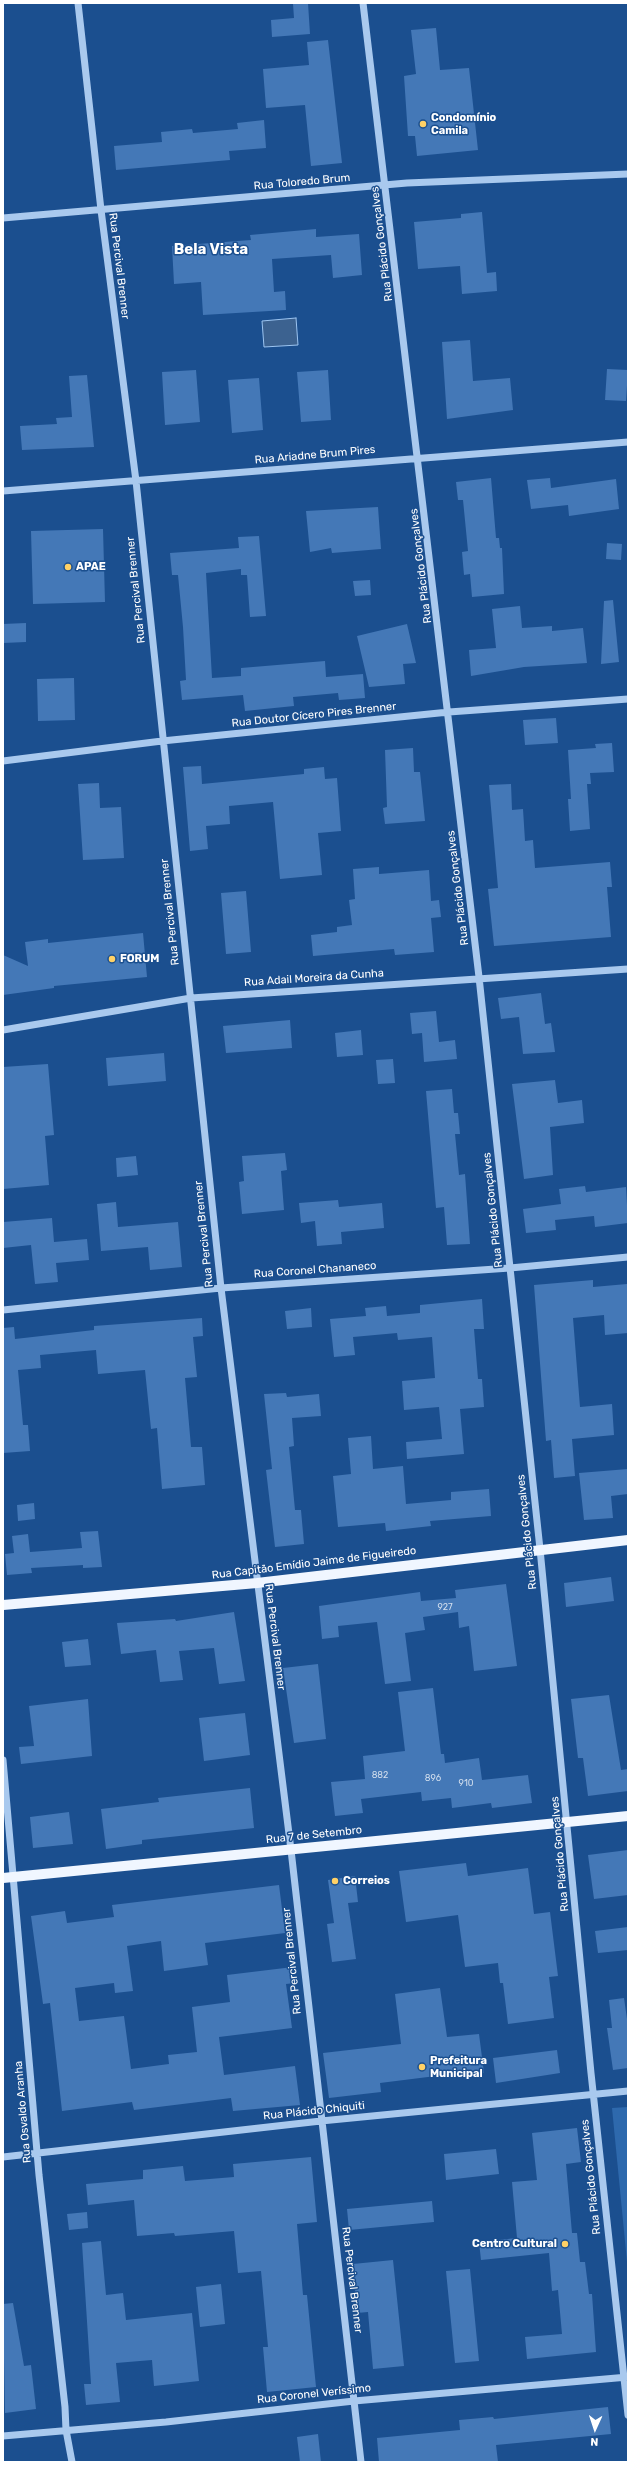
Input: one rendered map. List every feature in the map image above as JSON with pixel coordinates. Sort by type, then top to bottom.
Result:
[{"type":"main road","name":"Rua Capitão Emídio Jaime de Figueiredo","points":[[3,1606],[257,1584],[540,1548],[628,1540]]},
{"type":"main road","name":"Rua 7 de Setembro","points":[[8,1877],[628,1816]]},
{"type":"street","name":"Rua Percival Brenner","points":[[78,3],[100,210],[136,481],[162,741],[191,998],[221,1288],[291,1850],[361,2462]]},
{"type":"street","name":"Rua Plácido Gonçalves","points":[[363,3],[419,457],[479,977],[540,1548],[594,2095],[626,2377],[628,2416]]},
{"type":"street","name":"Rua Toloredo Brum","points":[[3,218],[386,186],[628,174]]},
{"type":"street","name":"Rua Ariadne Brum Pires","points":[[3,491],[419,457],[628,442]]},
{"type":"street","name":"Rua Doutor Cícero Pires Brenner","points":[[3,761],[162,741],[449,712],[628,699]]},
{"type":"street","name":"Rua Adail Moreira da Cunha","points":[[3,1030],[191,998],[479,977],[628,969]]},
{"type":"street","name":"Rua Coronel Chananeco","points":[[3,1310],[221,1288],[510,1268],[628,1257]]},
{"type":"street","name":"Rua Osvaldo Aranha","points":[[3,1760],[8,1877],[65,2407],[66,2430],[72,2462]]},
{"type":"street","name":"Rua Plácido Chiquiti","points":[[3,2157],[321,2121],[628,2091]]},
{"type":"street","name":"Rua Coronel Veríssimo","points":[[3,2436],[166,2422],[354,2401],[626,2377]]},
{"type":"shaded area","points":[[296,318],[298,345],[264,347],[262,321]]},
{"type":"shaded area","points":[[628,2107],[628,2272],[612,2108]]},
{"type":"building","points":[[308,3],[310,34],[272,37],[271,20],[294,18],[293,4]]},
{"type":"building","points":[[436,28],[440,70],[469,68],[478,150],[417,156],[415,136],[408,136],[404,76],[416,74],[411,30]]},
{"type":"building","points":[[328,40],[342,163],[311,166],[305,105],[266,108],[263,69],[309,65],[307,42]]},
{"type":"building","points":[[264,120],[266,148],[229,151],[230,160],[116,170],[114,146],[162,142],[161,132],[192,129],[193,133],[238,129],[237,123]]},
{"type":"building","points":[[482,212],[487,273],[496,272],[497,291],[462,294],[460,266],[418,269],[414,222],[461,218],[461,214]]},
{"type":"building","points":[[316,229],[316,237],[359,234],[362,275],[333,278],[331,255],[272,259],[274,292],[285,291],[286,310],[203,315],[201,282],[174,284],[172,246],[251,240],[250,235]]},
{"type":"building","points":[[470,340],[473,381],[510,378],[513,410],[447,419],[442,342]]},
{"type":"building","points":[[607,369],[628,370],[626,401],[605,400]]},
{"type":"building","points":[[196,370],[200,422],[165,425],[162,372]]},
{"type":"building","points":[[328,370],[331,420],[301,422],[297,372]]},
{"type":"building","points":[[87,375],[94,447],[22,450],[20,426],[57,424],[56,418],[72,417],[69,376]]},
{"type":"building","points":[[259,378],[263,430],[232,433],[228,380]]},
{"type":"building","points":[[491,478],[496,538],[499,538],[500,548],[502,548],[504,594],[472,597],[470,574],[464,575],[462,552],[468,551],[463,500],[458,500],[456,482]]},
{"type":"building","points":[[550,478],[551,488],[616,479],[619,509],[569,516],[568,505],[531,509],[527,480]]},
{"type":"building","points":[[378,507],[381,549],[332,553],[331,548],[310,552],[306,511]]},
{"type":"building","name":"APAE","points":[[103,529],[105,602],[33,604],[31,531]]},
{"type":"building","points":[[259,536],[266,616],[250,617],[247,575],[241,575],[241,569],[206,573],[212,678],[241,676],[241,668],[325,661],[326,677],[363,674],[365,698],[339,700],[338,693],[293,697],[294,706],[245,711],[243,695],[182,700],[180,681],[186,680],[183,627],[178,575],[172,575],[170,553],[239,548],[238,537]]},
{"type":"building","points":[[607,543],[622,544],[621,560],[606,559]]},
{"type":"building","points":[[370,580],[371,595],[355,596],[353,581]]},
{"type":"building","points":[[613,600],[619,662],[601,664],[604,601]]},
{"type":"building","points":[[520,606],[522,628],[552,626],[552,631],[583,628],[587,663],[524,667],[471,676],[469,650],[496,648],[492,609]]},
{"type":"building","points":[[26,623],[26,642],[3,643],[3,624]]},
{"type":"building","points":[[407,624],[416,663],[403,664],[405,684],[369,687],[357,636]]},
{"type":"building","points":[[74,678],[75,720],[38,721],[37,679]]},
{"type":"building","points":[[556,718],[558,743],[525,745],[523,720]]},
{"type":"building","points":[[612,743],[614,772],[590,773],[591,784],[587,784],[590,829],[570,831],[568,799],[571,799],[568,750],[596,748],[595,744]]},
{"type":"building","points":[[413,748],[414,772],[420,772],[425,821],[385,824],[383,808],[387,807],[385,750]]},
{"type":"building","points":[[201,766],[202,784],[304,774],[304,769],[324,767],[325,779],[337,778],[341,831],[318,833],[322,875],[280,879],[273,802],[229,806],[230,824],[206,826],[208,849],[190,851],[183,767]]},
{"type":"building","points":[[99,783],[100,808],[121,807],[124,858],[83,860],[78,784]]},
{"type":"building","points":[[511,784],[512,810],[523,809],[525,841],[533,840],[535,868],[610,862],[612,887],[607,887],[611,937],[494,946],[488,889],[498,888],[489,785]]},
{"type":"building","points":[[379,867],[379,874],[429,870],[431,901],[439,900],[441,917],[431,918],[434,952],[395,955],[394,949],[313,956],[311,935],[337,932],[337,927],[352,925],[349,900],[355,899],[353,869]]},
{"type":"building","points":[[246,891],[251,952],[226,954],[221,893]]},
{"type":"building","points":[[143,933],[147,977],[54,986],[54,988],[3,995],[3,955],[28,966],[25,942],[48,939],[48,943]]},
{"type":"building","points":[[541,993],[545,1024],[551,1023],[555,1052],[523,1054],[519,1017],[501,1019],[498,998]]},
{"type":"building","points":[[436,1011],[439,1042],[455,1040],[457,1059],[424,1062],[422,1033],[412,1034],[410,1013]]},
{"type":"building","points":[[290,1020],[292,1048],[226,1053],[223,1026]]},
{"type":"building","points":[[361,1030],[363,1055],[337,1057],[335,1033]]},
{"type":"building","points":[[164,1053],[166,1081],[108,1086],[106,1058]]},
{"type":"building","points":[[393,1059],[395,1083],[378,1084],[376,1060]]},
{"type":"building","points":[[48,1064],[54,1135],[45,1136],[49,1185],[3,1189],[3,1067]]},
{"type":"building","points":[[555,1080],[558,1103],[582,1100],[584,1123],[550,1127],[553,1175],[524,1179],[512,1084]]},
{"type":"building","points":[[452,1089],[454,1113],[458,1113],[460,1134],[455,1134],[459,1175],[465,1174],[470,1244],[447,1245],[444,1207],[436,1208],[426,1091]]},
{"type":"building","points":[[285,1153],[287,1170],[281,1171],[284,1210],[242,1214],[239,1182],[244,1181],[242,1156]]},
{"type":"building","points":[[136,1156],[138,1175],[117,1177],[116,1158]]},
{"type":"building","points":[[585,1186],[586,1192],[626,1187],[628,1223],[595,1227],[594,1216],[555,1220],[556,1230],[526,1233],[523,1209],[561,1204],[559,1189]]},
{"type":"building","points":[[338,1200],[339,1207],[382,1203],[384,1228],[341,1232],[342,1244],[317,1246],[315,1221],[301,1223],[299,1203]]},
{"type":"building","points":[[116,1202],[118,1227],[178,1222],[182,1267],[150,1270],[148,1247],[101,1251],[97,1204]]},
{"type":"building","points":[[52,1218],[54,1242],[87,1239],[89,1260],[56,1263],[58,1282],[35,1284],[31,1245],[3,1248],[3,1222]]},
{"type":"building","points":[[593,1280],[593,1287],[627,1284],[628,1333],[605,1335],[604,1315],[573,1318],[580,1407],[612,1404],[614,1435],[572,1439],[575,1476],[554,1478],[551,1440],[546,1441],[534,1285]]},
{"type":"building","points":[[482,1299],[484,1329],[474,1329],[478,1379],[482,1379],[484,1407],[460,1409],[464,1454],[407,1459],[406,1442],[442,1439],[439,1407],[404,1410],[402,1381],[435,1378],[432,1337],[398,1340],[397,1333],[353,1337],[355,1355],[334,1357],[330,1319],[366,1316],[365,1308],[386,1306],[387,1316],[420,1313],[420,1305]]},
{"type":"building","points":[[311,1308],[312,1327],[287,1329],[285,1311]]},
{"type":"building","points":[[202,1318],[203,1336],[193,1337],[197,1377],[185,1378],[191,1447],[202,1447],[205,1485],[162,1489],[157,1428],[151,1429],[145,1370],[98,1374],[96,1350],[40,1355],[41,1368],[18,1370],[23,1425],[28,1425],[30,1451],[3,1453],[3,1328],[14,1327],[15,1339],[94,1330],[94,1326]]},
{"type":"building","points":[[286,1393],[287,1397],[319,1394],[321,1416],[292,1418],[294,1446],[289,1447],[295,1510],[301,1510],[304,1544],[275,1547],[266,1470],[272,1469],[264,1394]]},
{"type":"building","points":[[371,1436],[373,1469],[403,1466],[406,1504],[451,1500],[451,1492],[489,1489],[491,1516],[430,1521],[431,1526],[386,1531],[385,1523],[338,1527],[333,1476],[351,1474],[348,1438]]},
{"type":"building","points":[[628,1469],[628,1494],[611,1496],[613,1518],[584,1520],[579,1473]]},
{"type":"building","points":[[34,1503],[35,1519],[18,1521],[17,1505]]},
{"type":"building","points":[[98,1531],[102,1567],[83,1568],[83,1565],[31,1568],[32,1573],[7,1575],[5,1554],[14,1553],[12,1536],[28,1534],[30,1552],[82,1548],[80,1532]]},
{"type":"building","points":[[611,1577],[614,1601],[566,1607],[564,1583]]},
{"type":"building","points":[[506,1584],[517,1666],[474,1671],[469,1626],[459,1628],[458,1612],[423,1617],[425,1630],[405,1633],[411,1681],[385,1684],[377,1622],[338,1626],[339,1637],[322,1639],[319,1606],[420,1592],[421,1601],[456,1598],[455,1590]]},
{"type":"building","points":[[234,1612],[245,1681],[219,1684],[214,1648],[179,1651],[183,1680],[160,1682],[156,1650],[121,1654],[117,1623],[175,1619],[176,1621]]},
{"type":"building","points":[[88,1639],[91,1665],[65,1667],[62,1642]]},
{"type":"building","points":[[318,1664],[326,1739],[294,1743],[283,1668]]},
{"type":"building","points":[[433,1688],[441,1754],[444,1754],[445,1763],[479,1758],[482,1780],[528,1775],[532,1803],[492,1808],[491,1803],[452,1808],[451,1798],[422,1801],[421,1792],[361,1799],[363,1813],[335,1816],[331,1782],[365,1779],[363,1756],[405,1751],[398,1692]]},
{"type":"building","points":[[609,1695],[621,1770],[628,1769],[628,1791],[588,1796],[583,1758],[578,1758],[571,1699]]},
{"type":"building","points":[[88,1699],[92,1756],[21,1764],[19,1747],[34,1746],[29,1706]]},
{"type":"building","points":[[245,1713],[250,1755],[204,1761],[199,1718]]},
{"type":"building","points":[[250,1788],[254,1828],[142,1840],[142,1844],[106,1849],[101,1809],[159,1802],[158,1798]]},
{"type":"building","points":[[69,1812],[73,1844],[33,1848],[30,1817]]},
{"type":"building","points":[[628,1850],[628,1895],[594,1899],[588,1855]]},
{"type":"building","points":[[466,1863],[468,1876],[528,1868],[534,1914],[550,1912],[558,1976],[549,1977],[554,2018],[508,2024],[503,1983],[500,1983],[498,1963],[465,1967],[458,1915],[406,1922],[399,1871]]},
{"type":"building","points":[[355,1876],[358,1902],[348,1903],[356,1959],[332,1962],[327,1924],[334,1923],[328,1880]]},
{"type":"building","points":[[279,1885],[285,1933],[205,1943],[208,1965],[164,1971],[161,1941],[127,1946],[133,1991],[115,1993],[114,1983],[75,1988],[79,2021],[124,2016],[131,2069],[169,2064],[168,2055],[197,2052],[192,2007],[230,2002],[227,1975],[293,1967],[295,1983],[286,1984],[292,2028],[219,2037],[224,2075],[295,2066],[300,2105],[233,2111],[231,2098],[134,2110],[132,2102],[62,2111],[50,2003],[43,2004],[31,1916],[65,1911],[67,1923],[114,1917],[112,1905]]},
{"type":"building","points":[[628,1927],[628,1950],[598,1953],[595,1931]]},
{"type":"building","points":[[440,1988],[447,2037],[479,2034],[484,2073],[461,2076],[460,2073],[380,2083],[381,2092],[329,2098],[323,2053],[401,2044],[395,1994]]},
{"type":"building","points":[[624,1998],[628,2026],[628,2068],[613,2070],[607,2028],[612,2028],[609,2000]]},
{"type":"building","points":[[557,2050],[560,2073],[496,2083],[493,2058]]},
{"type":"building","points":[[577,2128],[581,2162],[566,2164],[572,2233],[577,2233],[580,2262],[585,2262],[589,2294],[592,2294],[596,2352],[527,2359],[525,2337],[562,2334],[558,2290],[552,2291],[549,2253],[481,2260],[479,2242],[517,2238],[512,2182],[537,2180],[532,2133]]},
{"type":"building","points":[[496,2149],[499,2174],[446,2180],[444,2154]]},
{"type":"building","points":[[311,2157],[317,2222],[297,2224],[303,2295],[307,2295],[316,2387],[267,2392],[263,2347],[268,2347],[261,2271],[238,2273],[234,2231],[175,2236],[174,2233],[137,2236],[134,2200],[88,2205],[86,2184],[143,2179],[143,2170],[183,2166],[185,2181],[234,2177],[233,2164]]},
{"type":"building","points":[[432,2201],[434,2222],[349,2230],[347,2209]]},
{"type":"building","points":[[87,2212],[88,2228],[69,2230],[67,2214]]},
{"type":"building","points":[[101,2241],[106,2295],[123,2293],[126,2320],[192,2313],[199,2381],[154,2386],[152,2360],[116,2363],[120,2402],[86,2405],[84,2384],[91,2384],[82,2243]]},
{"type":"building","points":[[393,2260],[404,2366],[373,2369],[368,2312],[357,2313],[353,2264]]},
{"type":"building","points":[[470,2269],[479,2361],[455,2363],[446,2271]]},
{"type":"building","points":[[221,2284],[225,2324],[200,2327],[196,2287]]},
{"type":"building","points":[[13,2303],[24,2366],[31,2365],[36,2409],[5,2413],[3,2304]]},
{"type":"building","points":[[608,2407],[611,2434],[496,2445],[498,2462],[379,2462],[377,2438],[460,2430],[459,2420],[493,2417],[494,2419]]},
{"type":"building","points":[[318,2434],[321,2462],[300,2462],[297,2437]]},
{"type":"place","name":"Condomínio Camila","points":[[423,124]]},
{"type":"place","name":"APAE","points":[[68,567]]},
{"type":"place","name":"FORUM","points":[[112,959]]},
{"type":"place","name":"Correios","points":[[335,1881]]},
{"type":"place","name":"Prefeitura Municipal","points":[[422,2067]]},
{"type":"place","name":"Centro Cultural","points":[[565,2244]]},
{"type":"district","name":"Bela Vista","points":[[211,250]]}]
